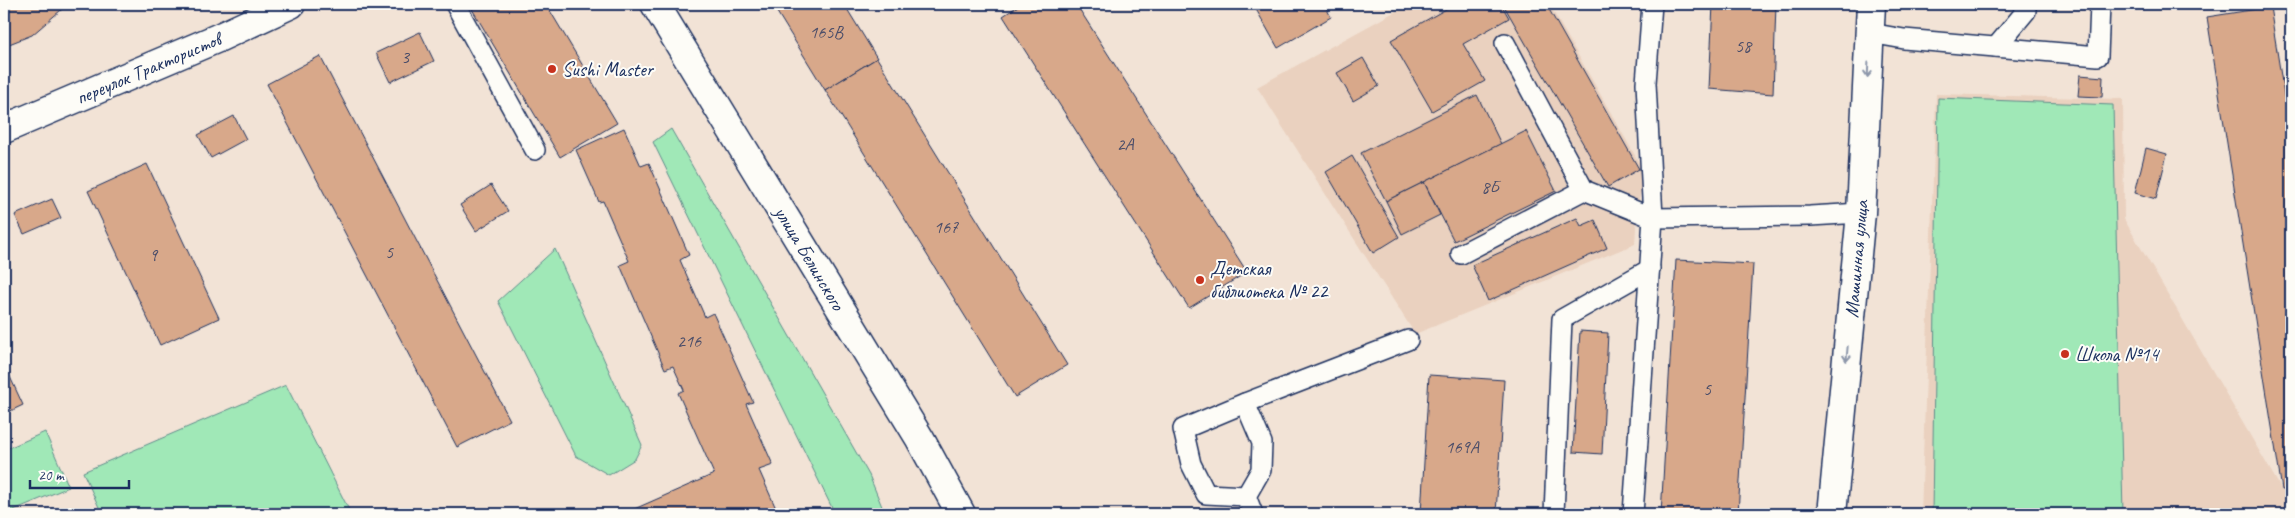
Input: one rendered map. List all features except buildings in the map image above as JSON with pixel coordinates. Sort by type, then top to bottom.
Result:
[{"type":"street","name":"переулок Трактористов","points":[[4,129],[218,38],[292,4]]},
{"type":"street","name":"улица Белинского","points":[[655,4],[920,439],[961,514]]},
{"type":"street","name":"Машинная улица","points":[[1832,514],[1861,213],[1871,4]]},
{"type":"lane","points":[[454,4],[535,150]]},
{"type":"lane","points":[[1633,514],[1653,218],[1646,83],[1652,4]]},
{"type":"lane","points":[[1996,47],[2026,11],[2026,4]]},
{"type":"lane","points":[[1870,33],[1904,39],[2098,56],[2100,4]]},
{"type":"lane","points":[[1505,43],[1584,190],[1653,218],[1810,216],[1861,213]]},
{"type":"lane","points":[[1461,254],[1584,190]]},
{"type":"lane","points":[[1554,514],[1562,319],[1650,268]]},
{"type":"lane","points":[[1246,496],[1206,494],[1191,464],[1183,429],[1408,340]]},
{"type":"lane","points":[[1245,403],[1262,442],[1261,470],[1246,496]]},
{"type":"lane","points":[[1246,496],[1253,514]]},
{"type":"shaded area","points":[[1409,4],[1549,4],[1645,173],[1637,211],[1635,244],[1415,334],[1257,87]]},
{"type":"shaded area","name":"Школа №14","points":[[1936,94],[2123,99],[2124,219],[2282,490],[2291,489],[2291,514],[1921,514]]},
{"type":"green space","name":"Школа №14","points":[[1938,98],[2113,105],[2123,514],[1932,514]]},
{"type":"green space","points":[[671,129],[869,475],[885,514],[835,514],[653,142]]},
{"type":"green space","points":[[555,249],[642,445],[635,459],[609,475],[576,456],[498,301]]},
{"type":"green space","points":[[286,385],[351,514],[102,514],[83,472]]},
{"type":"green space","points":[[45,432],[69,487],[4,514],[4,450]]},
{"type":"place","name":"Sushi Master","points":[[552,69]]},
{"type":"place","name":"Детская библиотека № 22","points":[[1200,280]]},
{"type":"place","name":"Школа №14","points":[[2065,354]]}]
